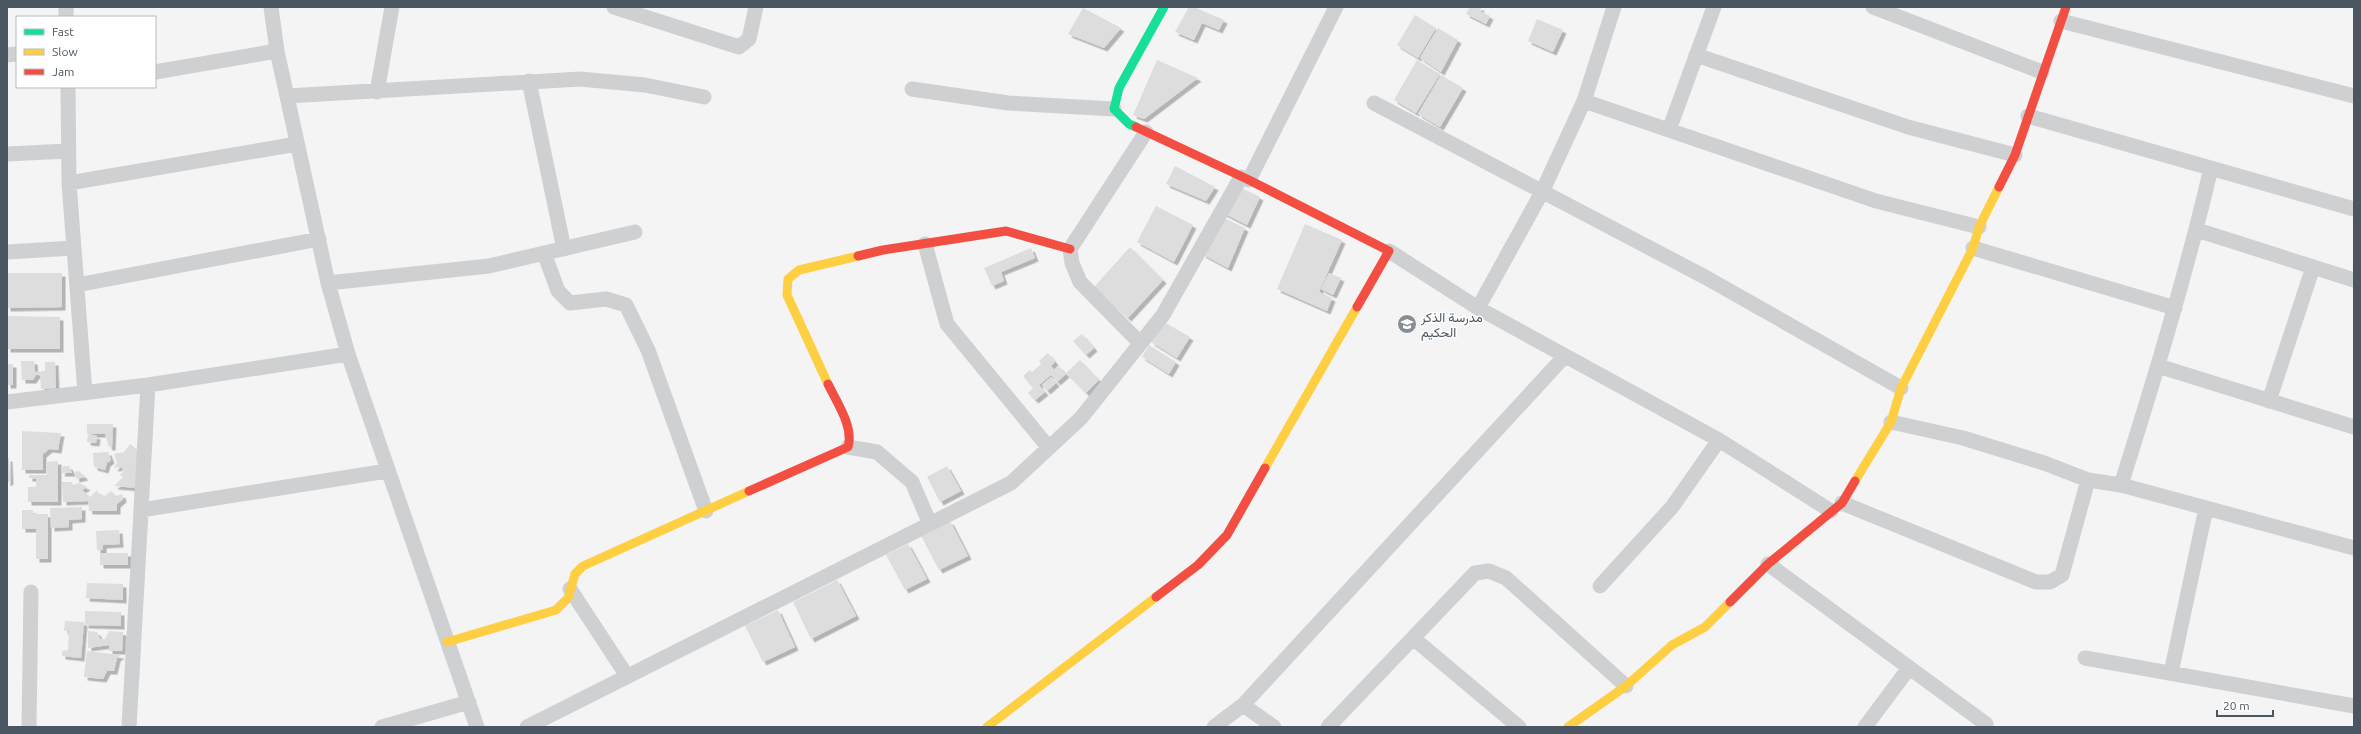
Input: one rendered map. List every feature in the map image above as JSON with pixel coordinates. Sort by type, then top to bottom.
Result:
[{"type":"street","points":[[271,7],[277,51],[297,144],[328,283],[348,354],[387,471],[477,727]]},
{"type":"street","points":[[377,92],[392,7]]},
{"type":"street","points":[[614,7],[739,47],[749,39],[756,7]]},
{"type":"street","points":[[1114,109],[1119,88],[1164,7]]},
{"type":"street","points":[[527,727],[1012,483],[1081,418],[1162,315],[1245,179],[1336,7]]},
{"type":"street","points":[[1478,308],[1542,192],[1584,101],[1614,7]]},
{"type":"street","points":[[1669,130],[1714,7]]},
{"type":"street","points":[[1873,7],[2042,72]]},
{"type":"street","points":[[1568,727],[1626,686],[1672,645],[1705,627],[1768,564],[1836,507],[1891,422],[1901,388],[1973,248],[1979,227],[2015,155],[2042,72],[2066,7]]},
{"type":"street","points":[[2062,21],[2354,96]]},
{"type":"street","points":[[156,72],[277,51]]},
{"type":"street","points":[[1696,55],[1908,126],[2015,155]]},
{"type":"street","points":[[287,96],[377,92],[529,81],[580,79],[645,85],[704,97]]},
{"type":"street","points":[[529,81],[564,249]]},
{"type":"street","points":[[70,88],[68,151],[85,393]]},
{"type":"street","points":[[912,89],[1008,103],[1114,109],[1129,124],[1245,179],[1389,251],[1478,308],[1564,357],[1719,440],[1836,507],[2036,582],[2050,582],[2062,575],[2088,480]]},
{"type":"street","points":[[1584,101],[1876,201],[1979,227]]},
{"type":"street","points":[[1374,102],[1705,277],[1901,388]]},
{"type":"street","points":[[2028,116],[2354,209]]},
{"type":"street","points":[[1140,344],[1080,282],[1072,263],[1070,249],[1146,132]]},
{"type":"street","points":[[70,183],[297,144]]},
{"type":"street","points":[[7,154],[68,151]]},
{"type":"street","points":[[2121,486],[2175,308],[2197,230],[2212,168]]},
{"type":"street","points":[[2197,230],[2354,280]]},
{"type":"street","points":[[848,447],[851,437],[848,427],[787,295],[788,279],[799,270],[883,250],[1006,231],[1070,249]]},
{"type":"street","points":[[328,283],[489,266],[635,232]]},
{"type":"street","points":[[77,285],[319,239]]},
{"type":"street","points":[[925,244],[947,324],[1049,448]]},
{"type":"street","points":[[7,252],[74,248]]},
{"type":"street","points":[[1973,248],[2175,308]]},
{"type":"street","points":[[987,727],[1198,564],[1227,535],[1389,251]]},
{"type":"street","points":[[544,253],[558,291],[570,302],[606,299],[626,305],[648,350],[706,511]]},
{"type":"street","points":[[2269,401],[2313,267]]},
{"type":"street","points":[[7,402],[148,385],[348,354]]},
{"type":"street","points":[[1214,727],[1243,705],[1564,357]]},
{"type":"street","points":[[2158,366],[2354,427]]},
{"type":"street","points":[[129,727],[148,385]]},
{"type":"street","points":[[1891,422],[1963,438],[2044,463],[2088,480],[2121,486],[2354,548]]},
{"type":"street","points":[[1600,586],[1672,507],[1719,440]]},
{"type":"street","points":[[447,642],[556,610],[568,598],[575,574],[583,566],[848,447],[877,452],[912,482],[930,524]]},
{"type":"street","points":[[141,510],[387,471]]},
{"type":"street","points":[[2171,673],[2206,508]]},
{"type":"street","points":[[1768,564],[1986,724],[1986,727]]},
{"type":"street","points":[[1328,727],[1475,572],[1488,570],[1506,578],[1626,686]]},
{"type":"street","points":[[570,589],[628,676]]},
{"type":"street","points":[[29,727],[31,592]]},
{"type":"street","points":[[1413,638],[1519,727]]},
{"type":"street","points":[[2085,658],[2354,706]]},
{"type":"street","points":[[1865,727],[1909,668]]},
{"type":"street","points":[[382,727],[469,702]]},
{"type":"street","points":[[1243,705],[1274,727]]},
{"type":"building","points":[[1189,7],[1194,7],[1224,20],[1219,30],[1202,23],[1194,40],[1175,32]]},
{"type":"building","points":[[1470,7],[1481,7],[1480,11],[1490,16],[1486,24],[1466,14]]},
{"type":"building","points":[[1083,8],[1121,28],[1104,48],[1068,34]]},
{"type":"building","points":[[1415,15],[1436,28],[1418,58],[1397,45]]},
{"type":"building","points":[[1537,19],[1563,30],[1553,52],[1528,41]]},
{"type":"building","points":[[1438,28],[1458,40],[1441,72],[1420,58]]},
{"type":"building","points":[[1157,60],[1198,78],[1144,119],[1133,115]]},
{"type":"building","points":[[1417,60],[1440,74],[1416,113],[1394,100]]},
{"type":"building","points":[[1441,75],[1463,88],[1440,127],[1418,114]]},
{"type":"building","points":[[1175,166],[1215,187],[1206,201],[1166,184]]},
{"type":"building","points":[[1236,185],[1260,197],[1247,225],[1223,213]]},
{"type":"building","points":[[1156,206],[1193,225],[1174,262],[1137,242]]},
{"type":"building","points":[[1222,217],[1245,228],[1228,268],[1202,254]]},
{"type":"building","points":[[1305,224],[1342,240],[1319,292],[1332,298],[1327,311],[1277,289]]},
{"type":"building","points":[[1130,247],[1163,280],[1128,318],[1094,287]]},
{"type":"building","points":[[1031,248],[1035,258],[1001,272],[1004,281],[992,286],[984,268]]},
{"type":"building","points":[[7,273],[62,273],[62,307],[7,308]]},
{"type":"building","points":[[1329,273],[1341,278],[1333,295],[1321,289]]},
{"type":"building","points":[[7,316],[60,317],[60,349],[7,349]]},
{"type":"building","points":[[1164,322],[1190,337],[1177,358],[1151,342]]},
{"type":"building","points":[[1082,334],[1094,348],[1086,355],[1073,341]]},
{"type":"building","points":[[1149,345],[1176,362],[1169,374],[1142,357]]},
{"type":"building","points":[[1048,353],[1055,362],[1051,366],[1054,370],[1059,366],[1066,374],[1057,382],[1051,375],[1039,385],[1045,392],[1035,400],[1028,393],[1033,388],[1023,376],[1030,370],[1032,372],[1041,364],[1039,361]]},
{"type":"building","points":[[1080,360],[1099,380],[1086,393],[1066,373]]},
{"type":"building","points":[[21,361],[34,361],[35,372],[45,371],[45,362],[55,362],[56,388],[41,389],[40,375],[36,375],[33,380],[22,380]]},
{"type":"building","points":[[7,364],[13,364],[13,385],[7,385]]},
{"type":"building","points":[[1051,377],[1056,383],[1047,391],[1042,385]]},
{"type":"building","points":[[87,424],[113,424],[112,447],[109,447],[105,434],[87,434]]},
{"type":"building","points":[[22,431],[61,433],[58,450],[49,449],[43,454],[43,470],[22,470]]},
{"type":"building","points":[[88,434],[97,436],[96,443],[87,442]]},
{"type":"building","points":[[130,444],[140,452],[137,488],[114,486],[123,477],[120,475],[124,471],[121,467],[114,468],[117,463],[114,454],[124,452]]},
{"type":"building","points":[[108,452],[111,460],[107,463],[105,470],[94,467],[93,453]]},
{"type":"building","points":[[7,458],[9,458],[10,481],[7,483]]},
{"type":"building","points":[[58,461],[58,502],[28,502],[28,487],[36,487],[36,478],[29,478],[29,475],[47,475],[46,462]]},
{"type":"building","points":[[63,466],[69,466],[72,473],[61,473]]},
{"type":"building","points":[[947,466],[961,491],[940,502],[927,477]]},
{"type":"building","points":[[79,471],[85,477],[76,479],[75,472]]},
{"type":"building","points":[[62,482],[72,482],[73,485],[79,483],[87,487],[82,490],[90,497],[97,490],[99,494],[105,496],[111,491],[116,496],[122,494],[123,499],[117,504],[117,511],[89,511],[88,501],[63,502]]},
{"type":"building","points":[[82,507],[82,519],[69,520],[69,527],[51,528],[50,508]]},
{"type":"building","points":[[22,510],[33,510],[33,514],[48,514],[48,559],[36,559],[36,529],[22,529]]},
{"type":"building","points":[[950,521],[968,556],[939,570],[921,536]]},
{"type":"building","points":[[119,530],[120,544],[103,545],[103,550],[97,550],[96,531]]},
{"type":"building","points":[[908,544],[927,579],[905,590],[886,555]]},
{"type":"building","points":[[100,553],[128,553],[128,565],[100,565]]},
{"type":"building","points":[[837,580],[856,616],[811,639],[793,602]]},
{"type":"building","points":[[87,583],[123,584],[123,600],[86,598]]},
{"type":"building","points":[[778,610],[795,647],[763,662],[745,626]]},
{"type":"building","points":[[85,611],[121,612],[121,626],[85,625]]},
{"type":"building","points":[[65,621],[84,622],[81,658],[62,656],[62,651],[68,650],[69,631],[64,631]]},
{"type":"building","points":[[88,631],[97,632],[100,639],[105,639],[109,631],[123,632],[122,651],[109,651],[109,645],[88,648]]},
{"type":"building","points":[[87,651],[121,655],[117,658],[114,671],[107,671],[103,679],[84,677]]},
{"type":"traffic: fast","points":[[1136,127],[1129,124],[1114,109],[1119,88],[1164,7]]},
{"type":"traffic: slow","points":[[1855,481],[1891,422],[1901,388],[1973,248],[1979,227],[1999,187]]},
{"type":"traffic: slow","points":[[828,384],[787,295],[788,279],[799,270],[858,256]]},
{"type":"traffic: slow","points":[[1265,468],[1357,307]]},
{"type":"traffic: slow","points":[[447,642],[556,610],[568,598],[575,574],[583,566],[749,491]]},
{"type":"traffic: slow","points":[[987,727],[1156,597]]},
{"type":"traffic: slow","points":[[1568,727],[1626,686],[1672,645],[1705,627],[1730,602]]},
{"type":"traffic: jam","points":[[1999,187],[2015,155],[2066,7]]},
{"type":"traffic: jam","points":[[1136,127],[1249,180],[1389,251],[1357,307]]},
{"type":"traffic: jam","points":[[858,256],[883,250],[1006,231],[1070,249]]},
{"type":"traffic: jam","points":[[749,491],[848,447],[849,431],[847,423],[828,384]]},
{"type":"traffic: jam","points":[[1156,597],[1198,565],[1227,535],[1265,468]]},
{"type":"traffic: jam","points":[[1730,602],[1768,564],[1842,503],[1855,481]]},
{"type":"place","name":"مدرسة الذكر الحكيم","points":[[1407,324]]}]
